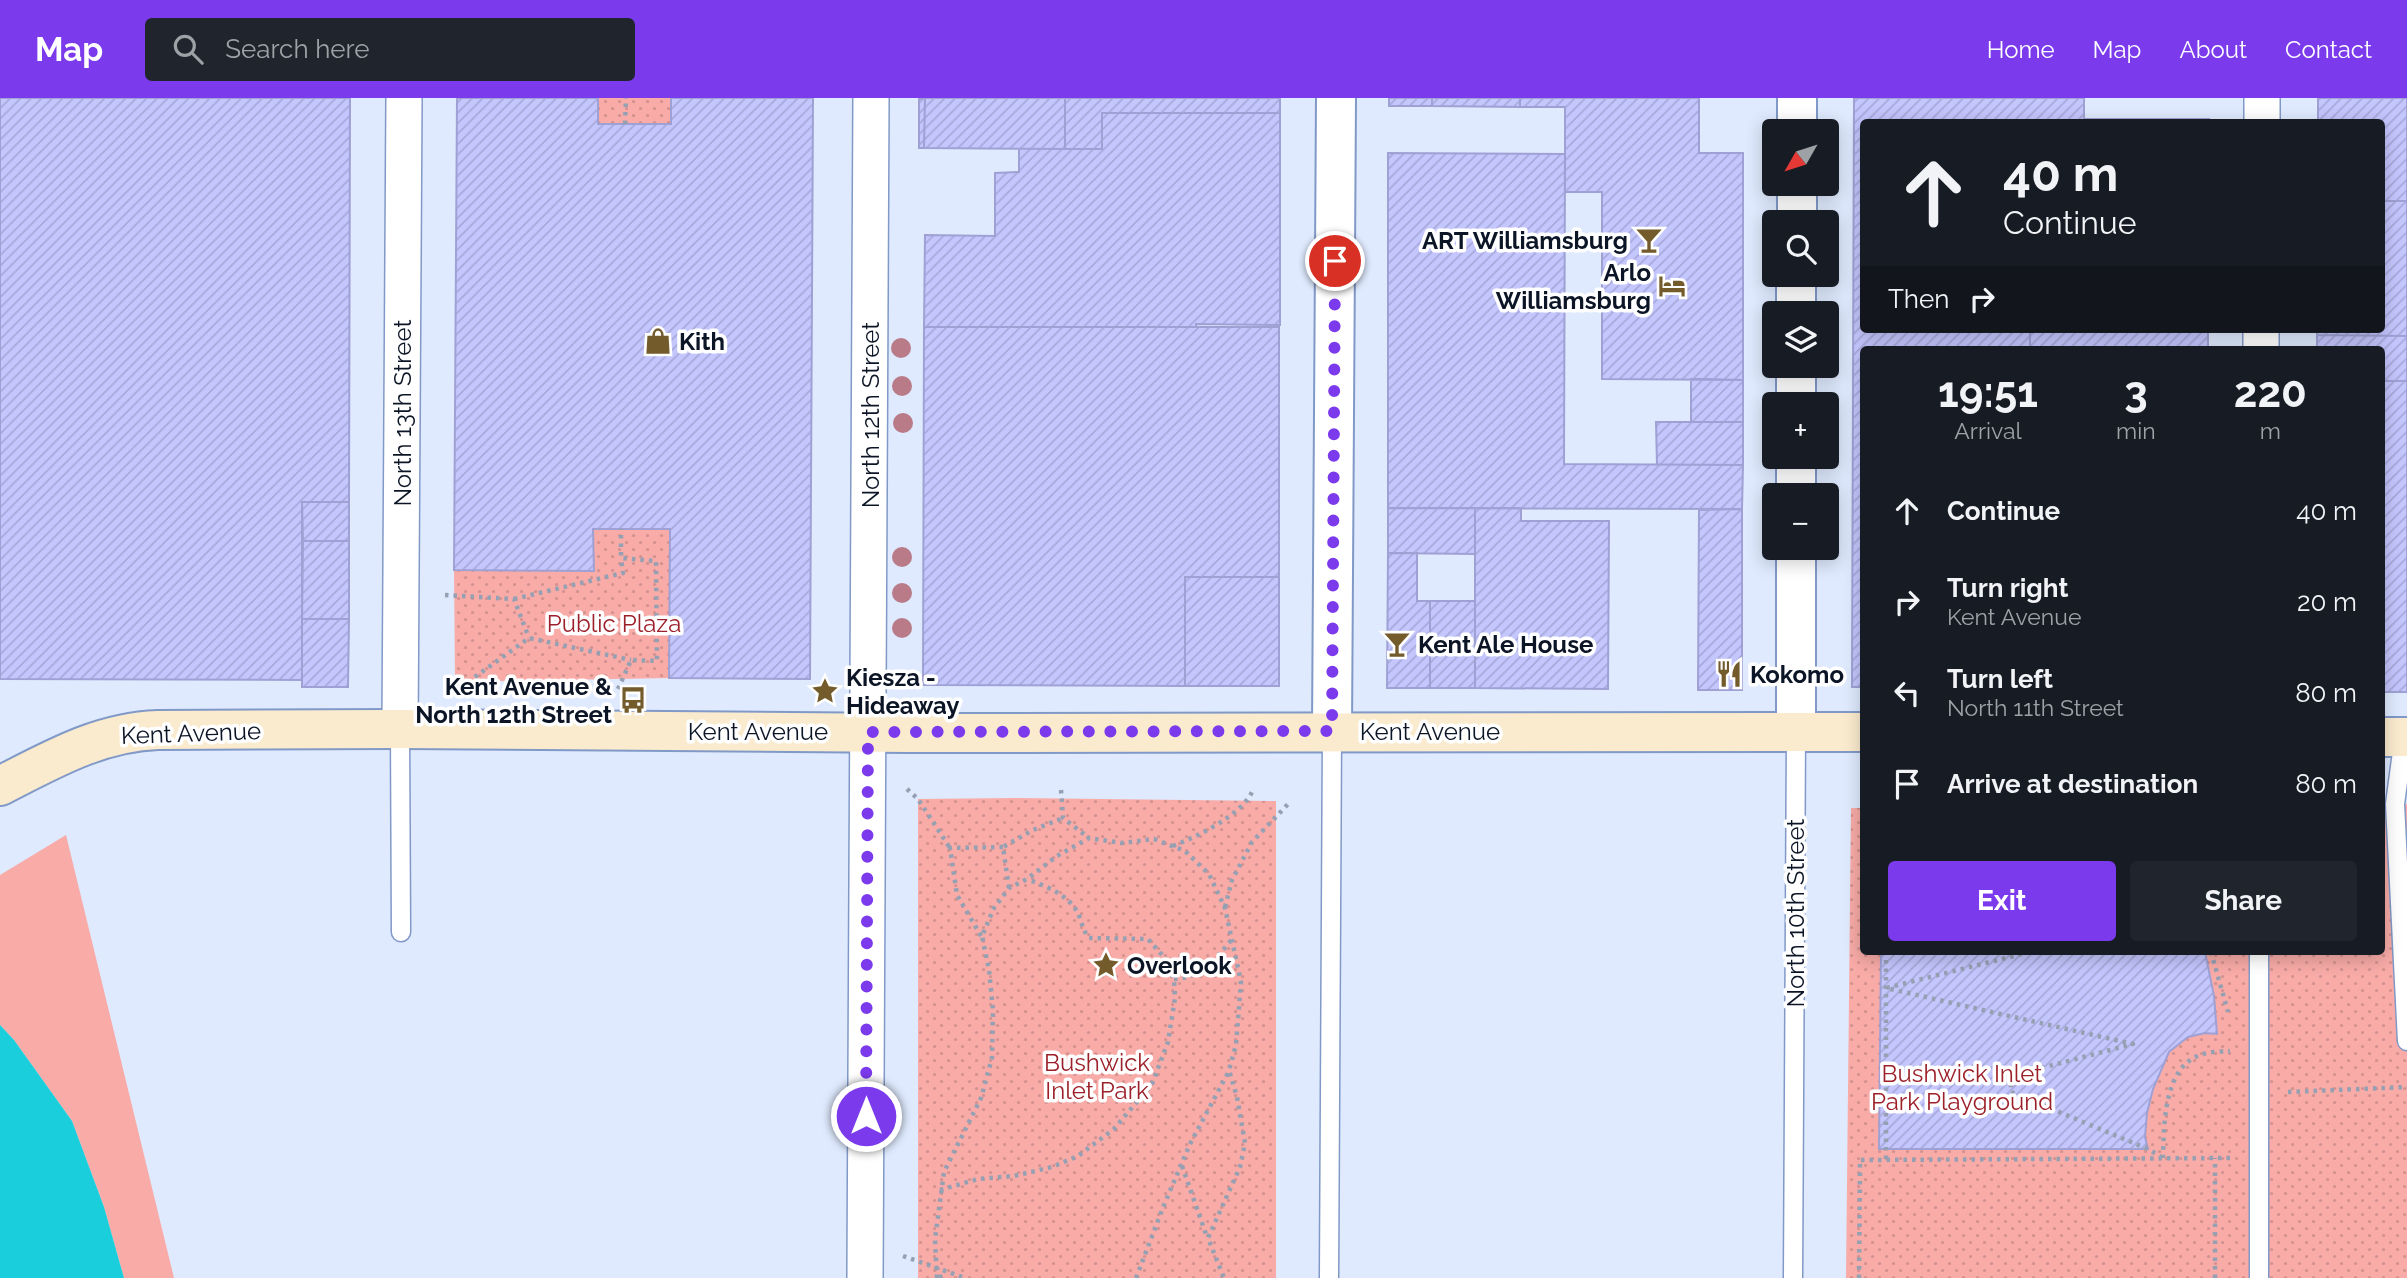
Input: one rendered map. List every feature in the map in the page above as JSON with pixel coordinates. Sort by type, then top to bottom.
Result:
[{"type":"main road","name":"Kent Avenue","points":[[0,786],[76,748],[130,732],[400,729],[1860,732]]},
{"type":"street","name":"North 13th Street","points":[[400,729],[404,98]]},
{"type":"street","name":"North 12th Street","points":[[865,1278],[871,98]]},
{"type":"street","points":[[1332,731],[1336,98]]},
{"type":"street","points":[[1797,98],[1797,119]]},
{"type":"street","points":[[2262,98],[2262,119]]},
{"type":"street","name":"North 10th Street","points":[[1796,560],[1796,731]]},
{"type":"lane","points":[[400,729],[401,932]]},
{"type":"lane","points":[[1329,1278],[1332,731]]},
{"type":"lane","name":"North 10th Street","points":[[1793,1278],[1796,731]]},
{"type":"lane","points":[[2398,737],[2395,804],[2407,1041]]},
{"type":"lane","points":[[2259,955],[2259,1278]]},
{"type":"path","points":[[625,124],[626,98]]},
{"type":"path","points":[[446,595],[514,599],[623,573],[621,529]]},
{"type":"path","points":[[461,687],[529,638],[631,660],[657,661],[656,561],[621,558]]},
{"type":"path","points":[[514,599],[529,638]]},
{"type":"path","points":[[618,689],[631,660]]},
{"type":"path","points":[[907,789],[918,799],[950,848],[957,895],[982,936],[993,1010],[992,1058],[981,1098],[944,1172],[940,1190],[935,1239],[939,1278]]},
{"type":"path","points":[[1061,790],[1063,818],[1089,838],[1122,843],[1154,839],[1185,851],[1209,874],[1225,908],[1241,982],[1236,1045],[1229,1070],[1182,1165],[1136,1278]]},
{"type":"path","points":[[1172,846],[1201,835],[1247,801],[1252,792]]},
{"type":"path","points":[[1225,908],[1232,880],[1252,842],[1289,803]]},
{"type":"path","points":[[950,848],[1003,847],[1033,830],[1063,818]]},
{"type":"path","points":[[982,936],[993,908],[1009,888],[1089,838]]},
{"type":"path","points":[[1003,847],[1009,888]]},
{"type":"path","points":[[940,1190],[978,1179],[1014,1176],[1052,1167],[1078,1156],[1114,1129],[1152,1084],[1168,1042],[1175,998],[1174,979],[1163,956],[1148,939],[1089,938],[1081,929],[1080,919],[1070,901],[1048,887],[1027,879]]},
{"type":"path","points":[[1174,979],[1188,978],[1213,963],[1232,939]]},
{"type":"path","points":[[1886,955],[1886,1159]]},
{"type":"path","points":[[1886,988],[2018,955]]},
{"type":"path","points":[[2212,955],[2228,1013]]},
{"type":"path","points":[[1886,988],[2133,1044],[2011,1076],[2011,1092],[2148,1149],[2163,1158]]},
{"type":"path","points":[[2163,1158],[2164,1129],[2174,1079],[2186,1064],[2202,1054],[2259,1048]]},
{"type":"path","points":[[1208,1238],[1240,1167],[1245,1143],[1229,1070]]},
{"type":"path","points":[[2259,1093],[2407,1087]]},
{"type":"path","points":[[2215,1158],[2215,1278]]},
{"type":"path","points":[[1859,1278],[1860,1160],[2259,1158]]},
{"type":"path","points":[[1182,1165],[1224,1278]]},
{"type":"path","points":[[903,1256],[965,1278]]},
{"type":"green space","points":[[598,98],[671,98],[671,124],[598,124]]},
{"type":"green space","name":"Public Plaza","points":[[594,529],[670,529],[669,678],[455,682],[454,570],[593,571]]},
{"type":"green space","name":"Bushwick Inlet Park","points":[[918,799],[1276,801],[1276,1278],[918,1278]]},
{"type":"green space","name":"Bushwick Inlet Park Playground","points":[[2385,804],[2407,804],[2407,1278],[1846,1278],[1851,808],[1860,808],[1860,955],[2385,955]]},
{"type":"green space","points":[[66,835],[174,1278],[124,1278],[104,1207],[72,1121],[14,1040],[0,1025],[0,875]]},
{"type":"water","points":[[0,1025],[14,1040],[72,1121],[104,1207],[124,1278],[0,1278]]},
{"type":"building","points":[[0,98],[350,98],[349,502],[302,502],[302,680],[0,679]]},
{"type":"building","points":[[457,98],[598,98],[598,124],[671,124],[671,98],[813,98],[810,679],[669,678],[670,529],[593,529],[594,571],[454,570]]},
{"type":"building","points":[[925,98],[924,148],[919,148],[919,99]]},
{"type":"building","points":[[925,98],[1065,98],[1065,149],[924,148]]},
{"type":"building","points":[[1065,98],[1280,98],[1280,113],[1102,113],[1102,149],[1065,149]]},
{"type":"building","points":[[1389,98],[1432,98],[1432,106],[1389,106]]},
{"type":"building","points":[[1432,98],[1520,98],[1520,107],[1432,106]]},
{"type":"building","name":"Arlo Williamsburg","points":[[1520,98],[1699,98],[1699,153],[1743,153],[1743,380],[1602,379],[1602,192],[1565,192],[1565,107],[1520,107]]},
{"type":"building","points":[[1854,98],[2084,98],[2084,119],[1860,119],[1860,333],[2030,333],[2030,346],[1860,346],[1860,687],[1852,687]]},
{"type":"building","points":[[2318,98],[2407,98],[2407,201],[2385,201],[2385,119],[2318,119]]},
{"type":"building","points":[[1102,113],[1280,113],[1280,325],[924,327],[925,235],[995,236],[995,173],[1019,172],[1019,149],[1102,149]]},
{"type":"building","points":[[1388,153],[1565,154],[1564,464],[1743,465],[1742,509],[1388,508]]},
{"type":"building","points":[[2385,201],[2407,201],[2407,336],[2317,335],[2385,333]]},
{"type":"building","points":[[924,327],[1279,327],[1279,577],[1185,577],[1185,686],[923,685]]},
{"type":"building","points":[[2030,333],[2208,333],[2208,346],[2030,346]]},
{"type":"building","points":[[2317,335],[2407,336],[2407,381],[2385,381],[2385,346],[2317,346]]},
{"type":"building","points":[[1691,379],[1743,380],[1743,422],[1691,422]]},
{"type":"building","points":[[2385,381],[2407,381],[2407,692],[2385,692]]},
{"type":"building","points":[[1656,422],[1743,422],[1743,465],[1657,465]]},
{"type":"building","points":[[302,502],[349,502],[349,541],[303,541]]},
{"type":"building","points":[[1388,508],[1475,508],[1475,554],[1388,553]]},
{"type":"building","points":[[1475,508],[1521,508],[1521,521],[1609,521],[1608,689],[1475,688]]},
{"type":"building","points":[[1742,509],[1742,690],[1698,690],[1699,510]]},
{"type":"building","points":[[303,541],[349,541],[349,619],[302,619]]},
{"type":"building","points":[[1388,553],[1417,553],[1417,601],[1430,601],[1430,688],[1387,688]]},
{"type":"building","points":[[1185,577],[1279,577],[1279,686],[1185,686]]},
{"type":"building","points":[[1430,601],[1475,601],[1475,688],[1430,688]]},
{"type":"building","points":[[302,619],[349,619],[348,687],[302,687]]},
{"type":"building","points":[[1881,955],[2206,955],[2214,996],[2217,1034],[2205,1033],[2188,1037],[2169,1052],[2153,1089],[2147,1113],[2145,1137],[2148,1149],[1879,1149]]},
{"type":"place","name":"ART Williamsburg","points":[[1649,240]]},
{"type":"place","name":"Arlo Williamsburg","points":[[1672,286]]},
{"type":"place","name":"Kith","points":[[658,341]]},
{"type":"place","name":"Kent Ale House","points":[[1397,644]]},
{"type":"place","name":"Kokomo","points":[[1729,674]]},
{"type":"place","name":"Kiesza - Hideaway","points":[[825,691]]},
{"type":"place","name":"Kent Avenue & North 12th Street","points":[[633,700]]},
{"type":"place","name":"Overlook","points":[[1106,965]]},
{"type":"route","points":[[866,1116],[868,732],[1332,731],[1335,261]]}]
